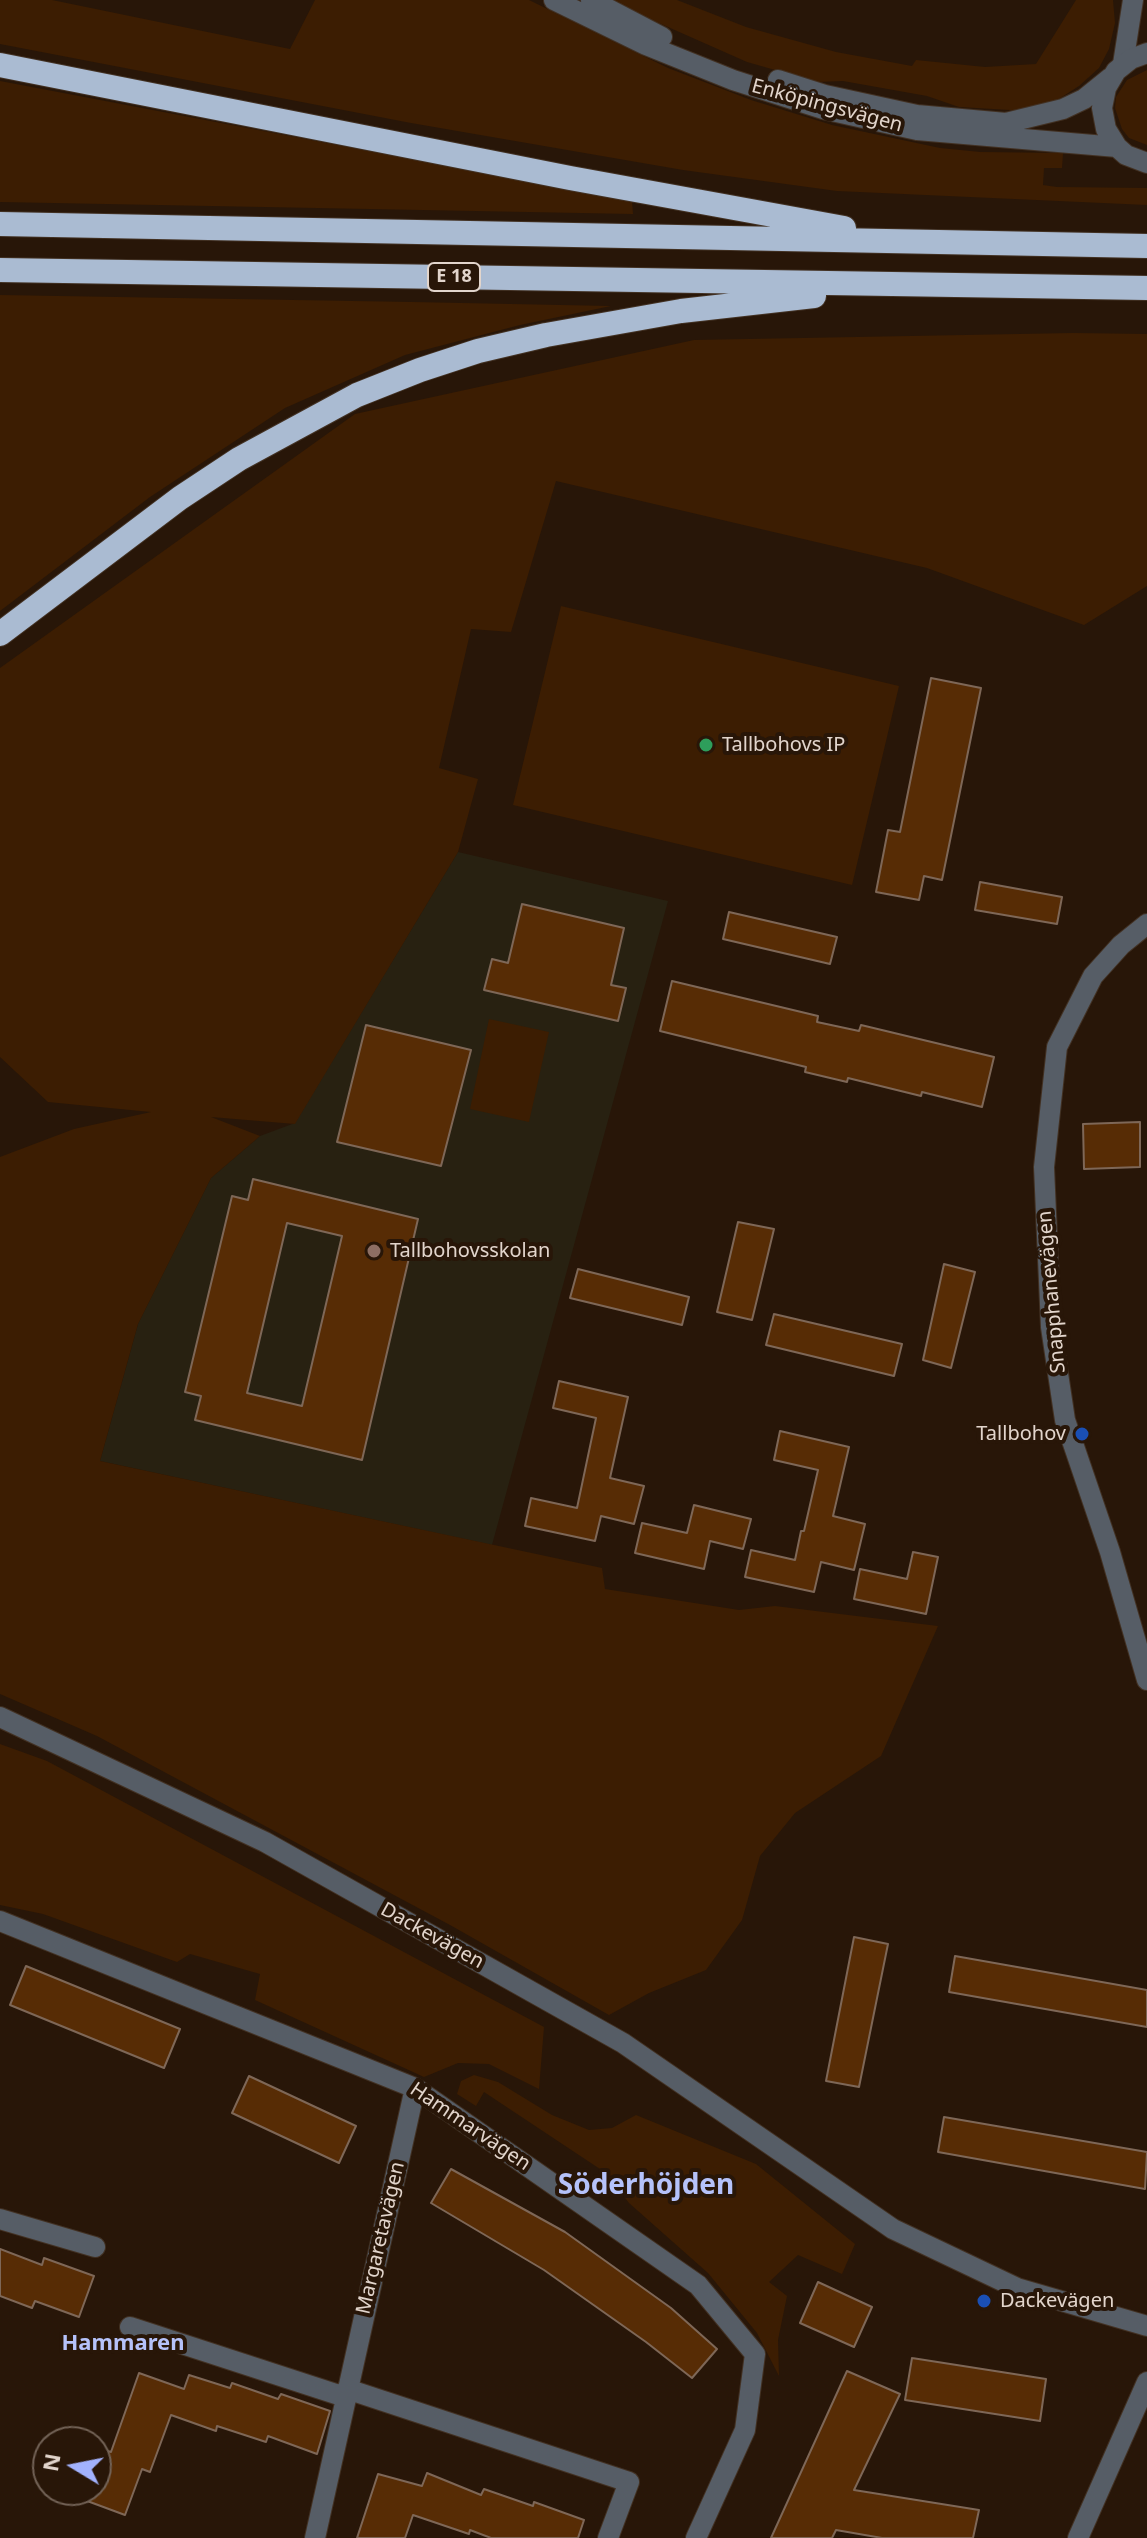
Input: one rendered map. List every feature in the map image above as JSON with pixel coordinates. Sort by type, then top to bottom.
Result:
[{"type":"highway","points":[[0,65],[570,178],[921,243]]},
{"type":"highway","points":[[0,224],[1147,246]]},
{"type":"highway","name":"E 18","points":[[0,270],[1147,288]]},
{"type":"highway","points":[[0,634],[180,498],[239,459],[357,395],[420,370],[478,351],[603,323],[907,285]]},
{"type":"street","name":"Enköpingsvägen","points":[[554,0],[689,63],[823,109],[917,130],[1117,147]]},
{"type":"street","name":"Enköpingsvägen","points":[[591,0],[649,32],[738,68],[825,95],[917,115],[1006,123],[1063,109],[1084,99],[1116,71],[1147,53]]},
{"type":"street","points":[[1133,0],[1116,71],[1103,98],[1103,119],[1117,147],[1126,155],[1147,163]]},
{"type":"street","name":"Snapphanevägen","points":[[1147,924],[1121,945],[1093,976],[1057,1047],[1044,1167],[1051,1327],[1065,1420],[1110,1552],[1147,1680]]},
{"type":"street","name":"Dackevägen","points":[[0,1717],[265,1842],[623,2043],[893,2229],[1017,2288],[1147,2326]]},
{"type":"street","name":"Hammarvägen","points":[[0,1921],[415,2088],[698,2285],[755,2354],[745,2430],[696,2538]]},
{"type":"street","name":"Margaretavägen","points":[[315,2538],[415,2088]]},
{"type":"street","points":[[0,2219],[95,2247]]},
{"type":"street","points":[[130,2327],[629,2482],[608,2538]]},
{"type":"street","points":[[1078,2538],[1147,2382]]},
{"type":"shaded area","points":[[0,0],[52,0],[290,49],[315,0],[529,0],[668,68],[751,100],[832,125],[940,148],[1063,153],[1062,168],[1044,168],[1043,185],[1147,188],[1147,205],[837,191],[683,170],[411,123],[0,44]]},
{"type":"shaded area","points":[[607,0],[677,0],[746,27],[836,52],[912,66],[916,60],[985,67],[1036,64],[1076,0],[1113,0],[1115,23],[1109,49],[1099,68],[1051,104],[1027,111],[959,107],[927,96],[843,81],[817,82],[747,62]]},
{"type":"shaded area","points":[[1147,70],[1147,145],[1129,138],[1122,129],[1115,108],[1116,97],[1127,80]]},
{"type":"shaded area","points":[[0,81],[632,201],[633,214],[0,202]]},
{"type":"shaded area","points":[[0,295],[611,306],[520,325],[405,355],[285,408],[150,497],[0,611]]},
{"type":"shaded area","points":[[1147,334],[1147,586],[1084,625],[927,568],[556,481],[511,632],[471,629],[439,768],[478,779],[458,852],[295,1124],[211,1117],[260,1136],[211,1178],[138,1324],[100,1461],[602,1568],[605,1589],[739,1610],[775,1606],[938,1626],[881,1756],[795,1813],[760,1856],[742,1920],[706,1970],[649,1993],[609,2015],[450,1925],[97,1736],[0,1694],[0,1157],[74,1129],[151,1112],[48,1102],[0,1057],[0,668],[355,414],[694,340]]},
{"type":"shaded area","name":"Tallbohovs IP","points":[[561,606],[899,686],[852,885],[513,805]]},
{"type":"shaded area","name":"Tallbohovsskolan","points":[[458,852],[668,901],[492,1545],[100,1461],[138,1324],[211,1178],[260,1136],[295,1123]]},
{"type":"shaded area","points":[[489,1019],[549,1032],[529,1122],[470,1109]]},
{"type":"shaded area","points":[[0,1744],[47,1761],[544,2027],[539,2089],[489,2064],[458,2063],[424,2077],[255,2000],[260,1974],[190,1954],[177,1962],[43,1914],[0,1905]]},
{"type":"shaded area","points":[[474,2075],[498,2082],[552,2115],[589,2130],[612,2128],[636,2115],[756,2164],[855,2244],[842,2274],[798,2255],[769,2282],[787,2296],[778,2340],[779,2376],[757,2333],[708,2273],[629,2203],[606,2173],[484,2092],[476,2106],[457,2094],[461,2081]]},
{"type":"building","points":[[931,678],[981,688],[942,880],[924,876],[919,900],[876,892],[888,830],[900,832]]},
{"type":"building","points":[[980,882],[1062,897],[1057,924],[975,910]]},
{"type":"building","points":[[522,904],[624,928],[611,985],[626,988],[618,1021],[484,990],[492,959],[508,963]]},
{"type":"building","points":[[729,912],[837,937],[830,964],[723,939]]},
{"type":"building","points":[[672,981],[818,1016],[817,1022],[859,1031],[861,1025],[994,1057],[982,1107],[848,1078],[847,1082],[805,1072],[806,1067],[660,1031]]},
{"type":"building","points":[[366,1025],[471,1050],[441,1166],[337,1142]]},
{"type":"building","points":[[1140,1122],[1140,1167],[1084,1169],[1083,1124]]},
{"type":"building","points":[[253,1179],[418,1219],[362,1460],[195,1420],[201,1396],[185,1392],[232,1196],[248,1200]],"holes":[[[287,1223],[342,1236],[302,1406],[247,1393]]]},
{"type":"building","points":[[738,1222],[774,1229],[752,1320],[717,1312]]},
{"type":"building","points":[[944,1264],[975,1272],[951,1368],[923,1360]]},
{"type":"building","points":[[578,1269],[689,1297],[682,1325],[570,1298]]},
{"type":"building","points":[[774,1314],[902,1344],[894,1376],[766,1345]]},
{"type":"building","points":[[559,1381],[628,1397],[610,1478],[644,1486],[634,1524],[601,1516],[595,1541],[525,1526],[531,1498],[577,1508],[596,1418],[553,1408]]},
{"type":"building","points":[[780,1431],[849,1447],[833,1516],[865,1524],[854,1570],[821,1562],[814,1592],[745,1577],[751,1550],[795,1560],[801,1531],[804,1531],[818,1470],[774,1460]]},
{"type":"building","points":[[694,1505],[751,1519],[743,1549],[710,1541],[704,1569],[635,1553],[642,1523],[687,1533]]},
{"type":"building","points":[[913,1552],[938,1557],[926,1614],[854,1599],[860,1569],[907,1579]]},
{"type":"building","points":[[854,1937],[888,1944],[859,2087],[826,2081]]},
{"type":"building","points":[[955,1956],[1147,1990],[1147,2027],[949,1992]]},
{"type":"building","points":[[26,1966],[180,2029],[164,2068],[10,2005]]},
{"type":"building","points":[[249,2076],[356,2126],[339,2163],[232,2113]]},
{"type":"building","points":[[944,2117],[1147,2152],[1145,2189],[938,2152]]},
{"type":"building","points":[[451,2169],[565,2232],[671,2308],[717,2349],[692,2378],[544,2270],[431,2203]]},
{"type":"building","points":[[0,2249],[42,2265],[44,2258],[94,2276],[79,2317],[35,2301],[32,2308],[0,2296]]},
{"type":"building","points":[[818,2282],[872,2307],[854,2347],[800,2323]]},
{"type":"building","points":[[912,2358],[1046,2379],[1040,2421],[905,2400]]},
{"type":"building","points":[[847,2371],[900,2394],[854,2490],[979,2510],[973,2538],[882,2538],[836,2530],[832,2538],[771,2538]]},
{"type":"building","points":[[139,2373],[184,2389],[189,2375],[230,2388],[232,2383],[278,2399],[281,2394],[330,2411],[317,2454],[268,2436],[266,2442],[217,2426],[216,2431],[171,2415],[150,2472],[142,2469],[125,2515],[101,2506],[112,2506],[112,2449]]},
{"type":"building","points":[[427,2473],[481,2495],[484,2489],[584,2520],[578,2538],[491,2538],[413,2515],[405,2538],[357,2538],[378,2474],[422,2486]]},
{"type":"place","name":"Tallbohovs IP","points":[[706,745]]},
{"type":"place","name":"Tallbohovsskolan","points":[[374,1251]]},
{"type":"place","name":"Tallbohov","points":[[1082,1434]]},
{"type":"place","name":"Dackevägen","points":[[984,2301]]},
{"type":"district","name":"Söderhöjden","points":[[646,2186]]},
{"type":"district","name":"Hammaren","points":[[123,2344]]}]
